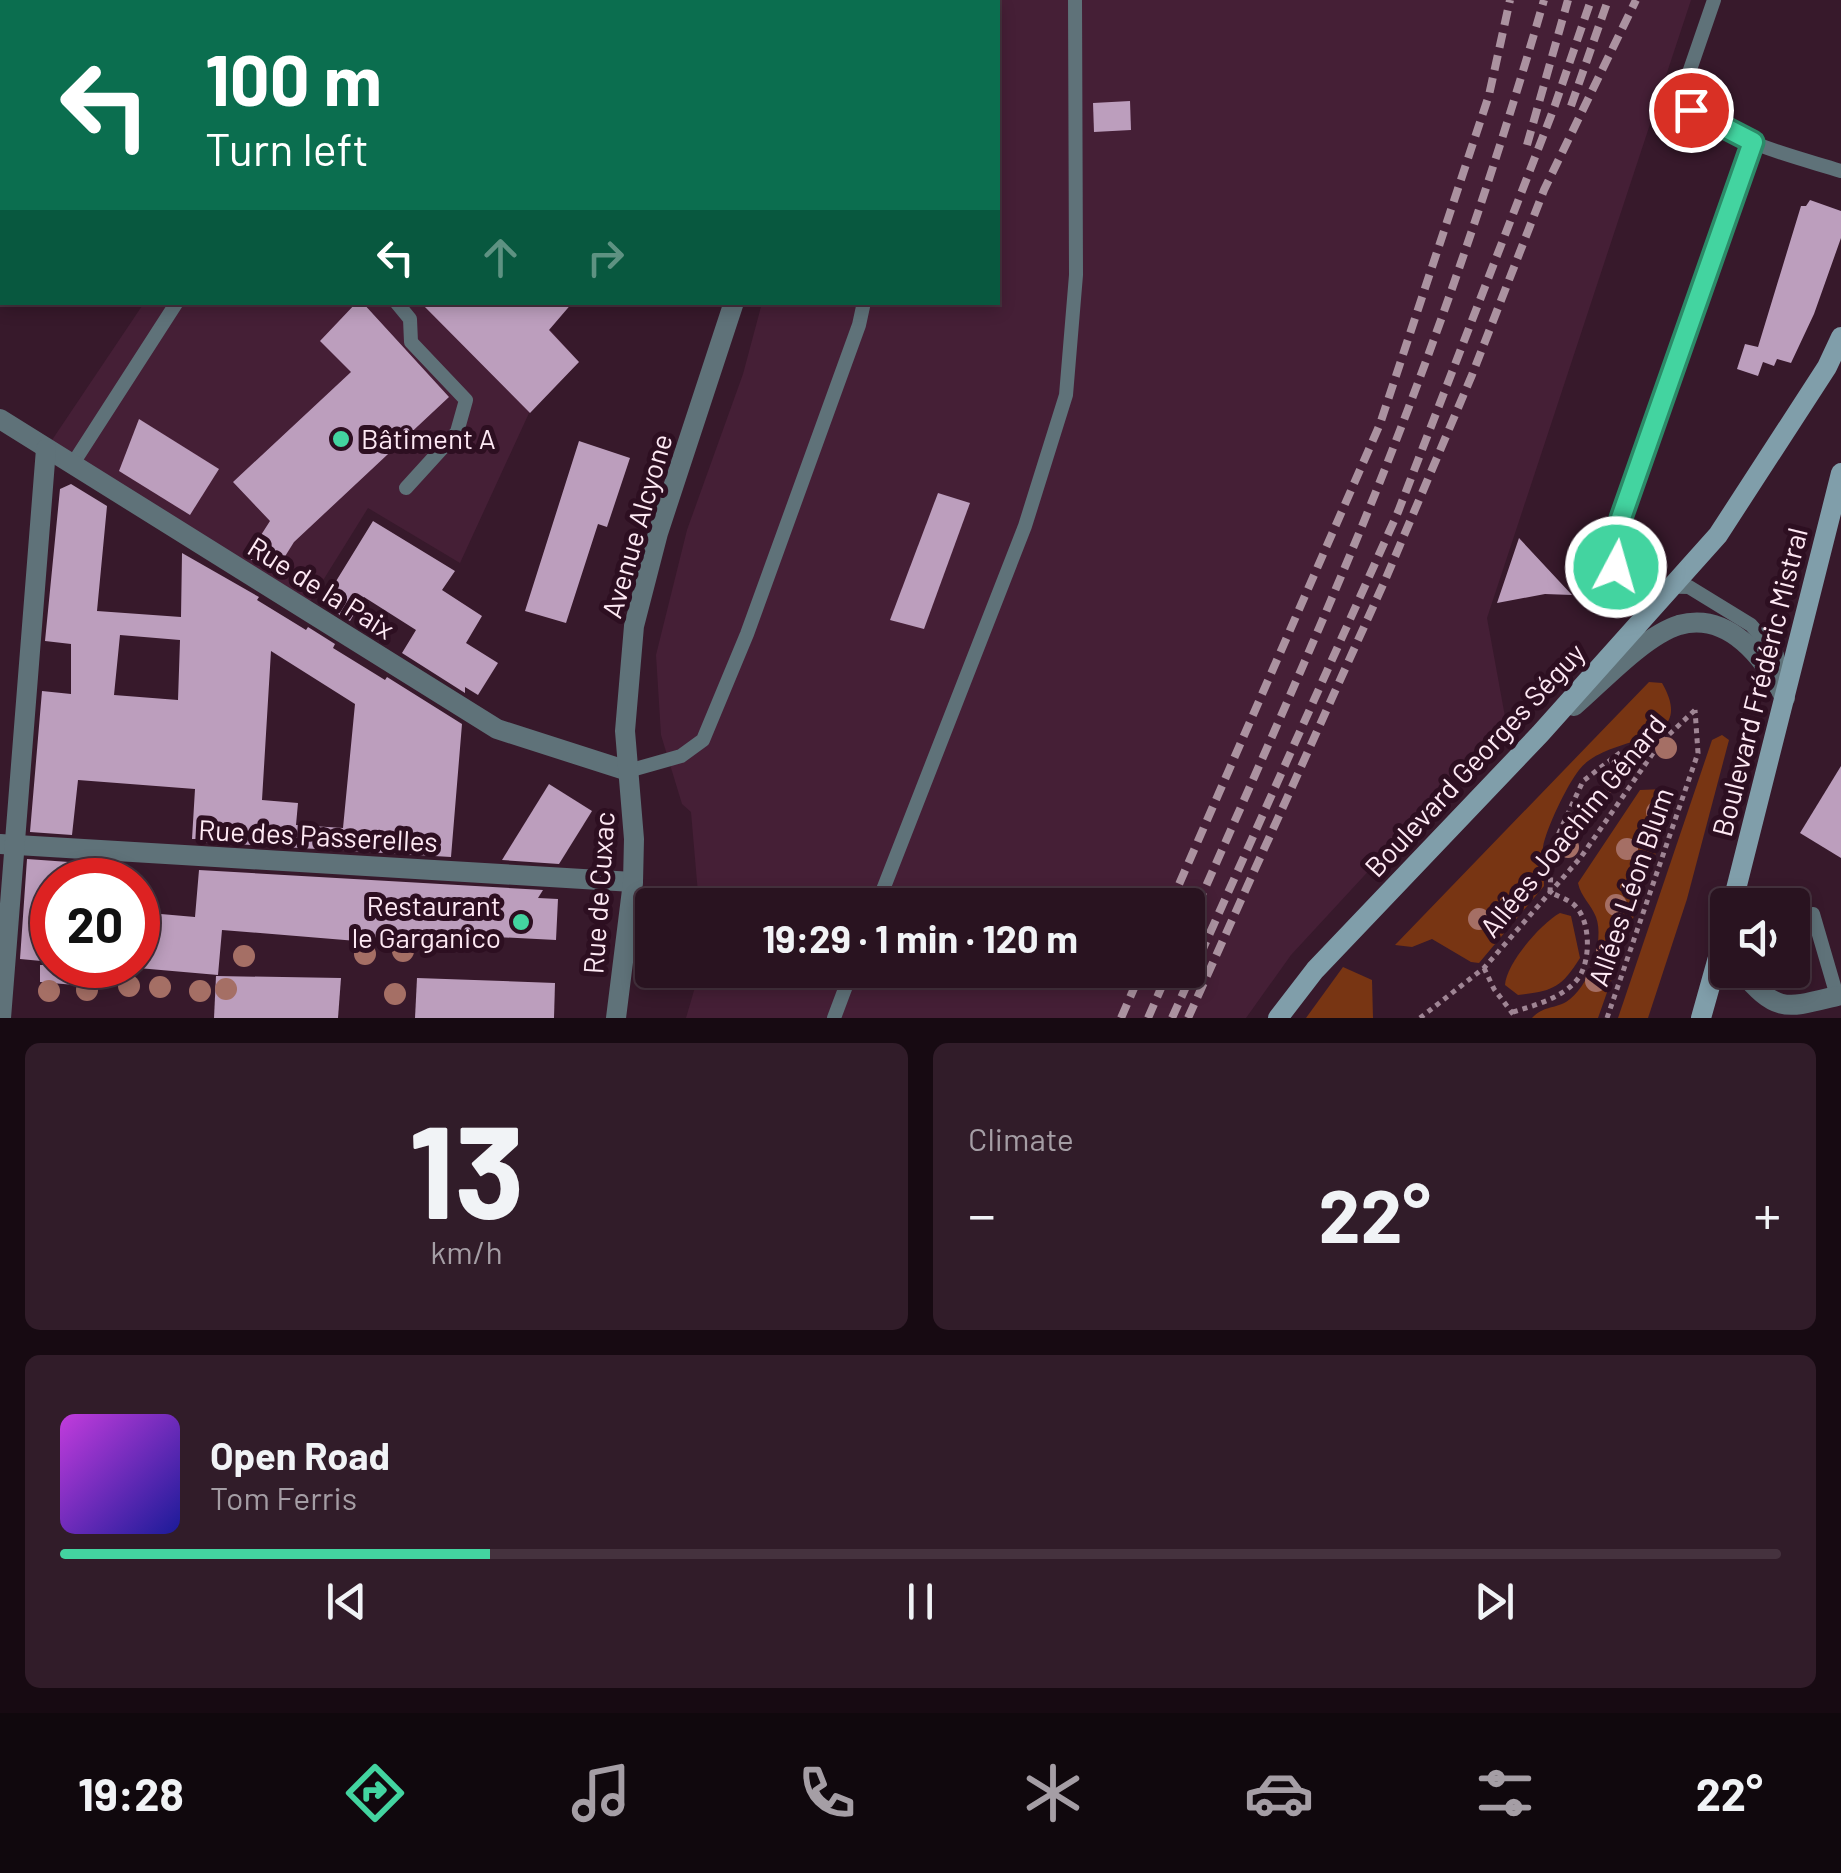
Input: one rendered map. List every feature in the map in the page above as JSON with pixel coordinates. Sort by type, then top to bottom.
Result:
[{"type":"main road","name":"Boulevard Georges Séguy","points":[[1278,1018],[1316,970],[1540,734],[1718,535],[1827,367],[1841,337]]},
{"type":"main road","name":"Boulevard Frédéric Mistral","points":[[1736,888],[1841,473]]},
{"type":"main road","points":[[1701,1018],[1711,988]]},
{"type":"street","name":"Avenue Alcyone","points":[[628,771],[626,688],[637,613],[658,533],[733,305]]},
{"type":"street","name":"Rue de la Paix","points":[[0,420],[497,729],[628,771]]},
{"type":"street","points":[[0,1018],[8,844],[46,449]]},
{"type":"street","points":[[1540,734],[1652,640],[1680,625],[1710,624],[1742,638],[1770,669],[1785,698]]},
{"type":"street","name":"Rue de Cuxac","points":[[616,1018],[632,882],[634,839],[628,771]]},
{"type":"street","name":"Rue des Passerelles","points":[[8,844],[632,882]]},
{"type":"street","points":[[1756,988],[1780,1006],[1803,1005],[1839,993]]},
{"type":"street","points":[[1825,1018],[1839,993]]},
{"type":"lane","points":[[884,888],[1025,526],[1066,395],[1076,275],[1075,0]]},
{"type":"lane","points":[[1714,0],[1682,93],[1691,110],[1753,142],[1841,171]]},
{"type":"lane","points":[[1753,142],[1621,518],[1616,567],[1640,586],[1690,586],[1751,625],[1777,656],[1785,698]]},
{"type":"lane","points":[[72,465],[175,305]]},
{"type":"lane","points":[[398,305],[410,319],[411,342],[466,400],[457,432],[406,488]]},
{"type":"lane","points":[[628,771],[681,756],[704,740],[753,616],[863,305]]},
{"type":"lane","points":[[1813,914],[1839,993]]},
{"type":"lane","points":[[834,1018],[845,988]]},
{"type":"path","name":"Allées Joachim Génard","points":[[1420,1018],[1484,968],[1580,858],[1660,743],[1695,710]]},
{"type":"path","name":"Allées Léon Blum","points":[[1607,1018],[1698,753],[1695,710]]},
{"type":"path","points":[[1484,968],[1494,989],[1515,1015],[1550,1000],[1578,980],[1588,950],[1580,910],[1550,892],[1552,848],[1583,782],[1621,752],[1660,743]]},
{"type":"shaded area","points":[[1000,0],[1691,0],[1487,618],[1506,722],[1291,955],[1246,1018],[686,1018],[695,988],[1205,988],[1205,888],[698,888],[691,812],[682,804],[661,735],[656,655],[687,530],[743,374],[761,305],[1000,305]]},
{"type":"shaded area","points":[[143,305],[528,305],[579,362],[529,413],[460,563],[368,508],[304,611],[46,449]]},
{"type":"shaded area","points":[[1649,682],[1662,683],[1671,704],[1669,719],[1660,730],[1592,758],[1579,770],[1545,839],[1544,886],[1479,963],[1432,939],[1412,947],[1395,945]]},
{"type":"shaded area","points":[[1722,735],[1729,740],[1687,899],[1648,1018],[1618,1018],[1712,740]]},
{"type":"shaded area","points":[[1664,789],[1673,795],[1672,807],[1598,1018],[1532,1018],[1574,995],[1593,963],[1598,927],[1578,883],[1640,790]]},
{"type":"shaded area","points":[[1560,913],[1571,916],[1580,958],[1555,986],[1518,995],[1505,985],[1511,966],[1535,935]]},
{"type":"shaded area","points":[[1343,967],[1372,980],[1373,1018],[1306,1018]]},
{"type":"building","points":[[1130,101],[1131,130],[1094,132],[1093,103]]},
{"type":"building","points":[[1810,200],[1841,211],[1841,238],[1814,314],[1791,363],[1777,359],[1774,366],[1763,362],[1758,376],[1737,369],[1745,344],[1758,347],[1801,206]]},
{"type":"building","name":"Bâtiment A","points":[[354,305],[365,305],[449,397],[294,542],[274,574],[247,557],[270,521],[233,482],[351,372],[320,341]]},
{"type":"building","points":[[423,305],[570,305],[549,330],[579,362],[530,413]]},
{"type":"building","points":[[139,419],[219,469],[190,515],[119,471]]},
{"type":"building","points":[[579,441],[630,458],[607,527],[598,524],[566,623],[525,611]]},
{"type":"building","points":[[71,484],[107,506],[97,611],[181,617],[182,553],[462,724],[451,857],[201,842],[202,839],[192,839],[195,789],[78,780],[72,835],[30,832],[42,691],[71,694],[71,644],[45,641],[60,489]],"holes":[[[120,635],[180,640],[178,700],[114,695]],[[271,651],[355,704],[343,828],[296,825],[298,803],[262,800]]]},
{"type":"building","points":[[938,493],[970,503],[924,629],[890,620]]},
{"type":"building","points":[[373,521],[455,571],[442,590],[482,616],[466,643],[498,663],[478,695],[465,687],[465,693],[402,653],[416,630],[364,597],[350,621],[322,604]]},
{"type":"building","points":[[1519,538],[1572,595],[1545,594],[1497,603]]},
{"type":"building","points":[[1841,766],[1841,858],[1800,833]]},
{"type":"building","points":[[549,784],[592,811],[559,864],[502,860]]},
{"type":"building","points":[[27,859],[30,859],[30,960],[20,959]]},
{"type":"building","points":[[199,870],[543,890],[538,898],[558,899],[556,940],[419,933],[381,943],[222,930],[218,975],[160,970],[160,914],[195,917]]},
{"type":"building","points":[[216,976],[341,978],[338,1018],[214,1018]]},
{"type":"building","points":[[417,978],[555,983],[554,1018],[415,1018]]},
{"type":"railway","points":[[1177,888],[1380,424],[1489,95],[1510,0]]},
{"type":"railway","points":[[1205,888],[1386,466],[1482,201],[1544,0]]},
{"type":"railway","points":[[1527,145],[1568,0]]},
{"type":"railway","points":[[1172,1018],[1398,512],[1554,108],[1591,0]]},
{"type":"railway","points":[[1571,106],[1608,0]]},
{"type":"railway","points":[[1188,1018],[1386,578],[1472,375],[1544,190],[1636,0]]},
{"type":"railway","points":[[1121,1018],[1134,988]]},
{"type":"railway","points":[[1148,1018],[1161,988]]},
{"type":"place","name":"Bâtiment A","points":[[341,439]]},
{"type":"place","name":"Restaurant le Garganico","points":[[521,922]]},
{"type":"route","points":[[1616,567],[1621,518],[1753,142],[1691,110]]}]
